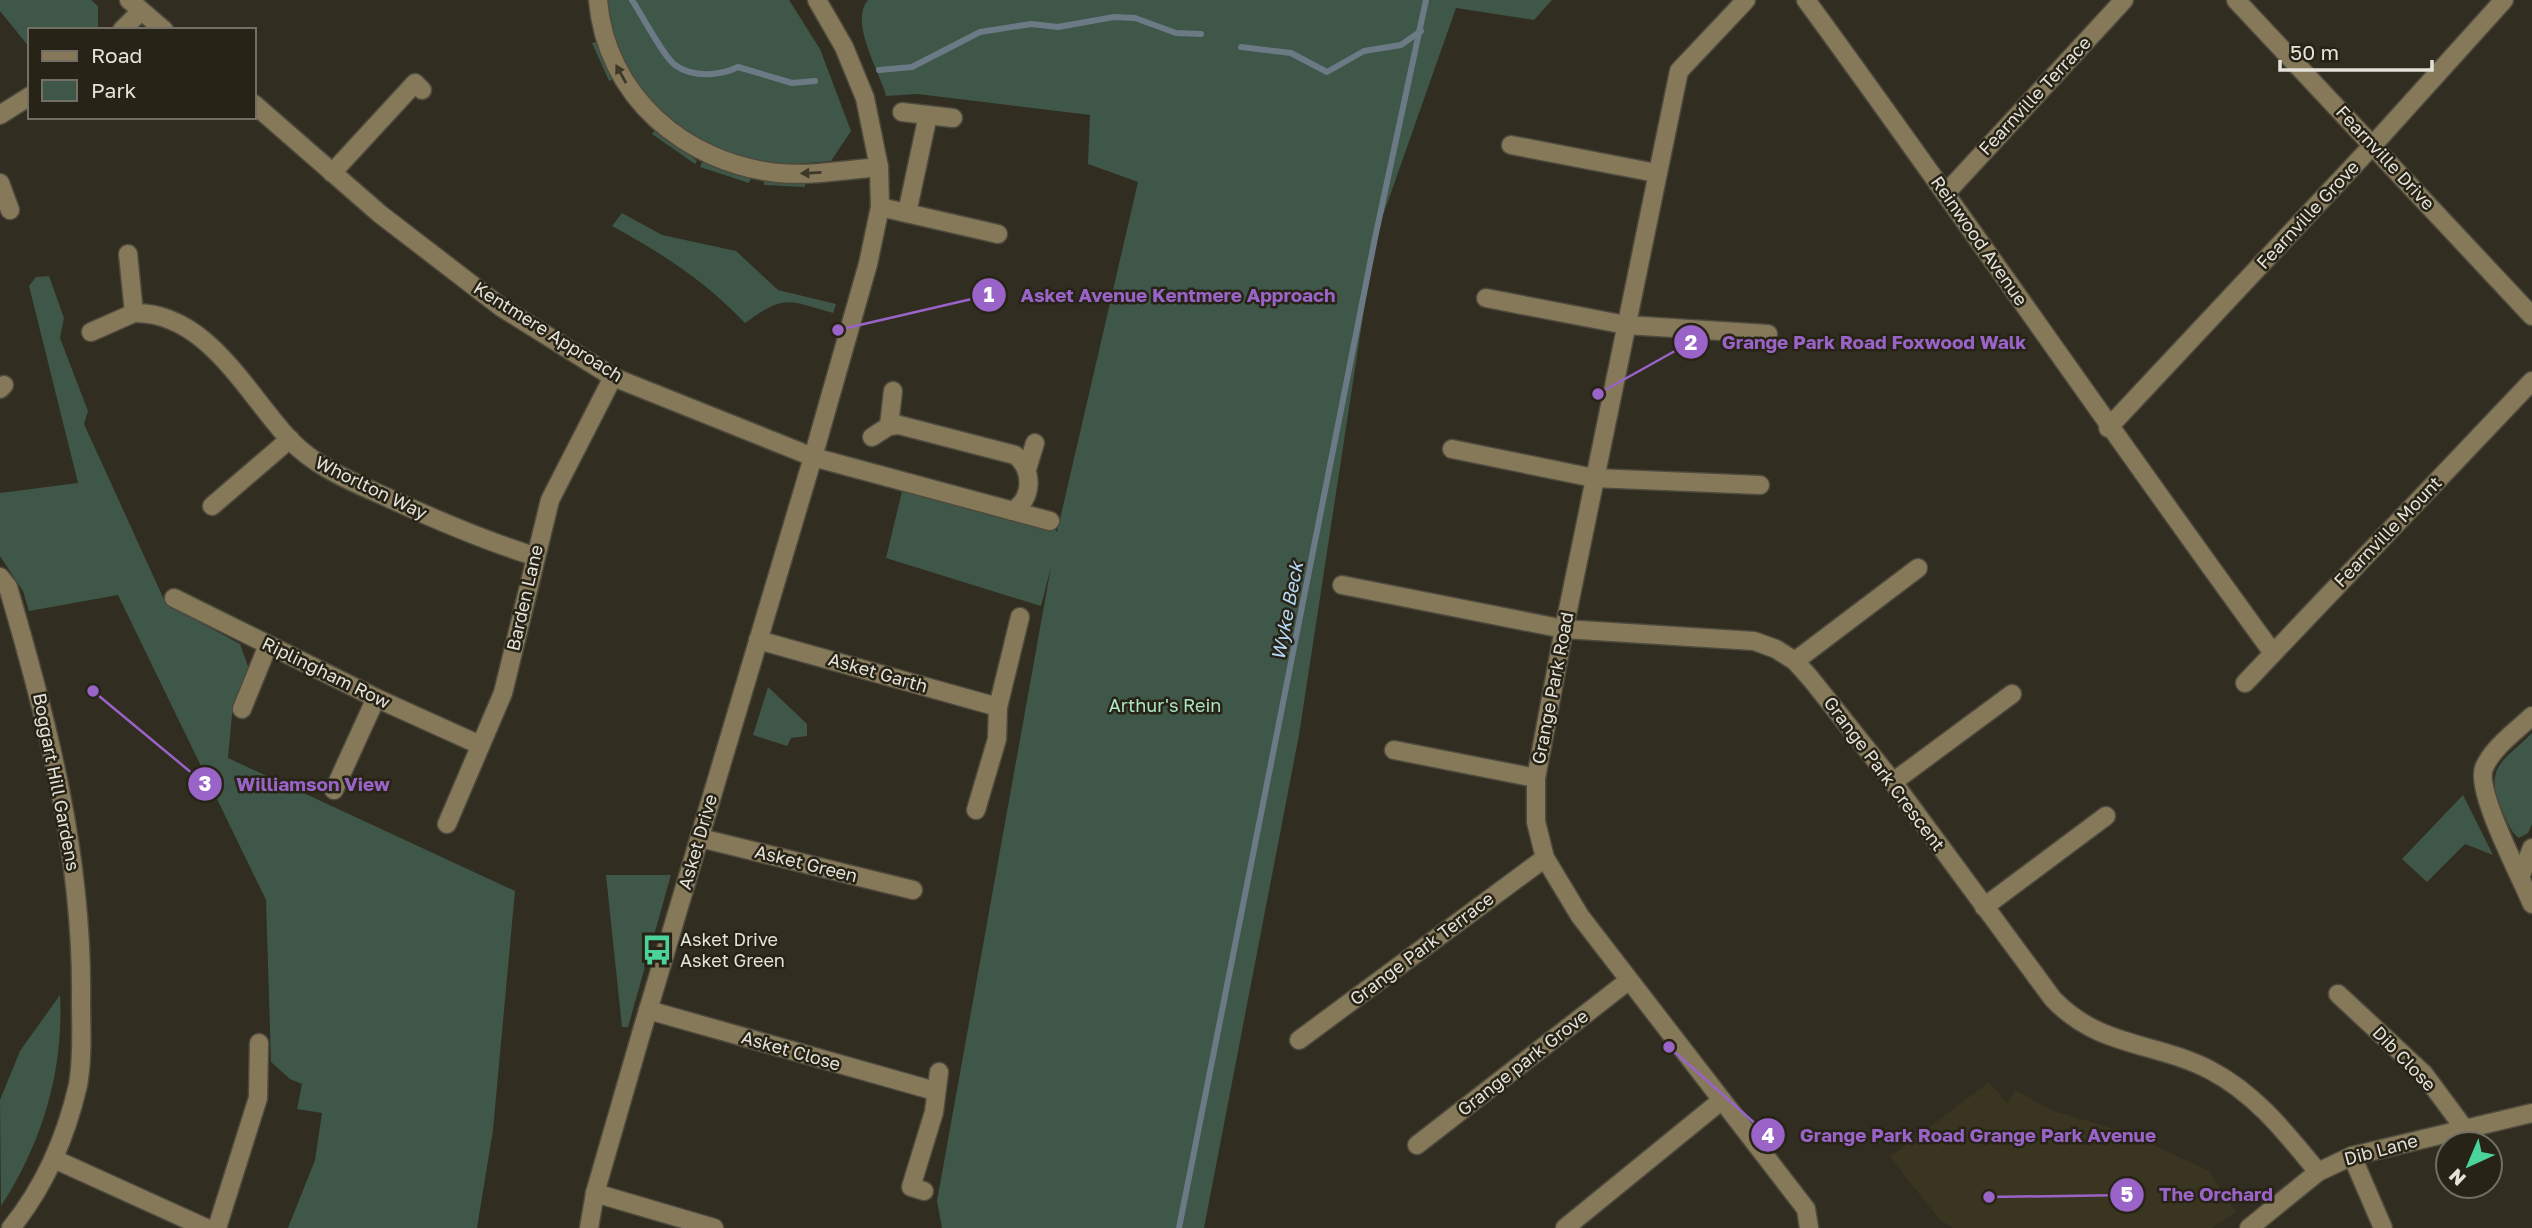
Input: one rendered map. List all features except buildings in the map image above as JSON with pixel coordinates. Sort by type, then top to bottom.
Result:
[{"type":"street","points":[[598,0],[605,40],[617,69],[633,96],[655,120],[681,141],[715,158],[779,173],[807,174],[879,167]]},
{"type":"street","name":"Grange Park Road","points":[[1746,0],[1679,71],[1564,629],[1536,778],[1536,822],[1545,858],[1580,916],[1806,1209],[1809,1228]]},
{"type":"street","name":"Reinwood Avenue","points":[[1806,0],[1946,192],[2108,428],[2273,653]]},
{"type":"street","name":"Fearnville Terrace","points":[[1946,192],[2124,0]]},
{"type":"street","name":"Fearnville Drive","points":[[2236,0],[2532,316]]},
{"type":"street","name":"Fearnville Grove","points":[[2108,428],[2373,145],[2504,0]]},
{"type":"street","name":"Asket Drive","points":[[589,1228],[595,1193],[865,275],[880,207],[879,167],[865,97],[827,3]]},
{"type":"street","points":[[123,28],[135,5],[162,28]]},
{"type":"street","points":[[338,167],[415,83],[422,90]]},
{"type":"street","points":[[0,115],[28,97]]},
{"type":"street","name":"Kentmere Approach","points":[[256,106],[338,167],[380,214],[501,307],[613,377],[813,457],[1050,521]]},
{"type":"street","points":[[902,112],[953,118]]},
{"type":"street","points":[[907,213],[928,115]]},
{"type":"street","points":[[1511,145],[1656,173]]},
{"type":"street","points":[[0,183],[10,210]]},
{"type":"street","points":[[880,207],[998,234]]},
{"type":"street","points":[[91,332],[134,313],[128,254]]},
{"type":"street","points":[[1486,298],[1626,325],[1768,334]]},
{"type":"street","name":"Whorlton Way","points":[[134,313],[163,316],[189,328],[227,365],[290,439],[310,458],[338,476],[474,536],[534,556]]},
{"type":"street","name":"Barden Lane","points":[[447,824],[503,693],[534,556],[550,500],[613,377]]},
{"type":"street","name":"Fearnville Mount","points":[[2245,683],[2532,382]]},
{"type":"street","points":[[890,426],[893,391]]},
{"type":"street","points":[[872,438],[890,426],[899,425],[1015,455],[1027,468]]},
{"type":"street","points":[[212,506],[290,439]]},
{"type":"street","points":[[1012,510],[1024,501],[1029,478],[1027,468],[1035,443]]},
{"type":"street","points":[[1452,449],[1594,478],[1760,485]]},
{"type":"street","points":[[1795,661],[1918,568]]},
{"type":"street","name":"Boggart Hill Gardens","points":[[0,577],[8,587],[54,752],[70,837],[79,913],[81,1062],[78,1084],[54,1159],[10,1228]]},
{"type":"street","name":"Grange Park Crescent","points":[[1342,585],[1564,629],[1754,641],[1776,649],[1795,661],[1893,782],[2053,999],[2071,1018],[2093,1031],[2191,1062],[2232,1083],[2278,1122],[2318,1172]]},
{"type":"street","name":"Riplingham Row","points":[[174,598],[376,698],[480,745]]},
{"type":"street","points":[[976,810],[997,739],[998,707],[1020,617]]},
{"type":"street","name":"Asket Garth","points":[[758,640],[998,707]]},
{"type":"street","points":[[242,709],[268,645]]},
{"type":"street","points":[[1893,782],[2012,694]]},
{"type":"street","points":[[334,790],[376,698]]},
{"type":"street","points":[[2532,716],[2491,757],[2482,777],[2486,797],[2532,904]]},
{"type":"street","points":[[1394,750],[1536,778]]},
{"type":"street","points":[[1984,907],[2106,816]]},
{"type":"street","name":"Asket Green","points":[[700,838],[913,890]]},
{"type":"street","points":[[2521,875],[2532,848]]},
{"type":"street","name":"Grange Park Terrace","points":[[1299,1040],[1545,858]]},
{"type":"street","name":"Grange park Grove","points":[[1417,1144],[1628,981]]},
{"type":"street","name":"Dib Close","points":[[2338,994],[2424,1074],[2464,1128]]},
{"type":"street","name":"Asket Close","points":[[648,1010],[934,1091]]},
{"type":"street","points":[[218,1228],[258,1098],[259,1043]]},
{"type":"street","points":[[924,1191],[911,1187],[934,1112],[934,1091],[939,1072]]},
{"type":"street","points":[[1565,1228],[1722,1100]]},
{"type":"street","name":"Dib Lane","points":[[2249,1228],[2318,1172],[2352,1156],[2532,1113]]},
{"type":"street","points":[[2352,1156],[2383,1228]]},
{"type":"street","points":[[54,1159],[206,1228]]},
{"type":"street","points":[[595,1193],[714,1228]]},
{"type":"shaded area","points":[[1989,1082],[2007,1103],[2015,1090],[2051,1110],[2128,1133],[2209,1171],[2236,1212],[2212,1228],[1953,1228],[1939,1219],[1890,1157]]},
{"type":"green space","points":[[0,0],[91,0],[98,6],[98,28],[28,28],[28,46],[0,11]]},
{"type":"green space","points":[[604,0],[789,0],[820,49],[851,131],[831,161],[788,164],[756,162],[703,144],[665,117],[633,82],[612,43]]},
{"type":"green space","name":"Arthur's Rein","points":[[868,0],[1552,0],[1534,20],[1456,8],[1375,238],[1299,735],[1204,1228],[942,1228],[937,1201],[1051,567],[1041,606],[886,558],[904,483],[1050,521],[1057,532],[1138,182],[1088,164],[1090,115],[918,94],[886,96],[864,33],[863,9]]},
{"type":"green space","points":[[596,42],[613,79],[609,81],[592,43]]},
{"type":"green space","points":[[655,130],[697,161],[695,164],[652,134]]},
{"type":"green space","points":[[702,162],[751,178],[749,183],[700,167]]},
{"type":"green space","points":[[764,180],[805,182],[805,187],[764,185]]},
{"type":"green space","points":[[622,213],[662,235],[736,251],[778,290],[836,304],[833,313],[787,302],[769,307],[745,323],[715,294],[683,269],[612,226]]},
{"type":"green space","points":[[49,276],[64,318],[60,338],[88,411],[84,424],[166,604],[240,644],[249,669],[233,704],[228,758],[515,891],[493,1130],[477,1228],[288,1228],[315,1160],[322,1113],[297,1109],[302,1084],[290,1079],[271,1062],[266,900],[118,595],[29,611],[23,591],[0,556],[0,493],[78,483],[29,286],[36,277]]},
{"type":"green space","points":[[768,687],[807,724],[807,736],[791,738],[787,746],[753,735]]},
{"type":"green space","points":[[2532,733],[2532,824],[2528,833],[2519,838],[2509,826],[2502,810],[2497,796],[2495,774],[2505,759]]},
{"type":"green space","points":[[2463,795],[2493,855],[2465,844],[2427,882],[2402,859]]},
{"type":"green space","points":[[606,875],[671,875],[628,1027],[622,1027]]},
{"type":"green space","points":[[60,995],[58,1051],[47,1105],[28,1157],[1,1206],[0,1100],[20,1051]]},
{"type":"waterway","points":[[632,0],[670,60],[682,69],[706,74],[738,67],[792,83],[815,81]]},
{"type":"waterway","name":"Wyke Beck","points":[[1179,1228],[1375,238],[1426,0]]},
{"type":"waterway","points":[[879,70],[912,67],[980,32],[1031,24],[1058,27],[1114,17],[1135,18],[1176,33],[1201,34]]},
{"type":"waterway","points":[[1241,47],[1291,53],[1327,72],[1364,51],[1401,45],[1421,31]]},
{"type":"place","name":"Asket Avenue Kentmere Approach","points":[[838,330]]},
{"type":"place","name":"Grange Park Road Foxwood Walk","points":[[1598,394]]},
{"type":"place","name":"Williamson View","points":[[93,691]]},
{"type":"place","name":"Asket Drive Asket Green","points":[[657,950]]},
{"type":"place","name":"Grange Park Road Grange Park Avenue","points":[[1669,1047]]},
{"type":"place","name":"The Orchard","points":[[1989,1197]]}]
